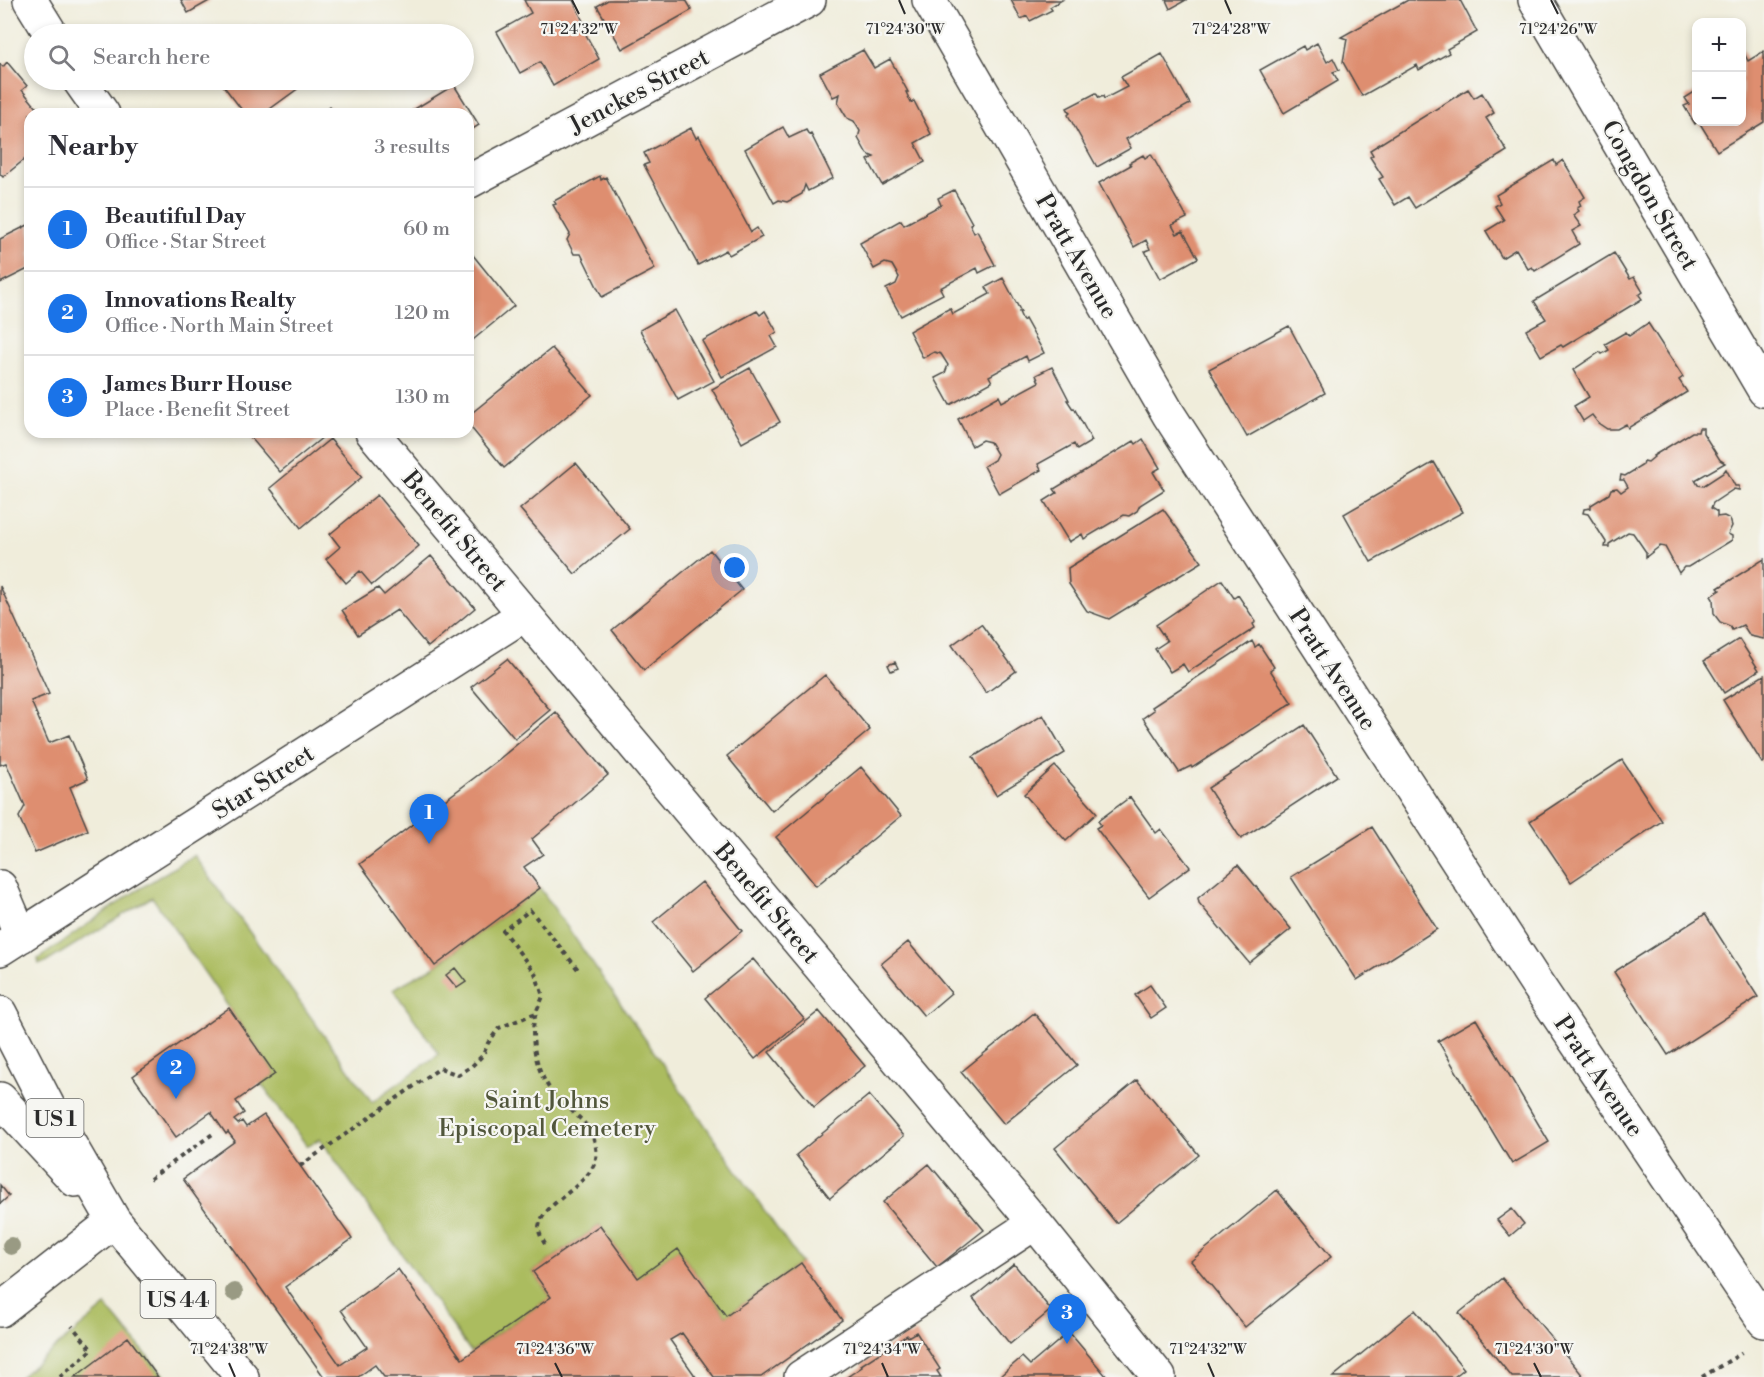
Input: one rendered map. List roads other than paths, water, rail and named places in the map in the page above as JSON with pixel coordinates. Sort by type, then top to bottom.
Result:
[{"type":"street","points":[[30,0],[45,24]]},
{"type":"street","name":"Jenckes Street","points":[[474,179],[809,0]]},
{"type":"street","name":"Pratt Avenue","points":[[929,0],[1169,415],[1535,981],[1764,1321]]},
{"type":"street","name":"Congdon Street","points":[[1535,0],[1764,390]]},
{"type":"street","points":[[87,90],[99,108]]},
{"type":"street","name":"Benefit Street","points":[[377,438],[1035,1223],[1159,1377]]},
{"type":"street","name":"Star Street","points":[[10,942],[525,614]]},
{"type":"street","points":[[0,887],[10,942]]},
{"type":"street","name":"US 1","points":[[0,1013],[51,1112],[114,1221]]},
{"type":"street","points":[[0,1099],[114,1221],[0,1310]]},
{"type":"street","name":"US 44","points":[[114,1221],[242,1377]]},
{"type":"street","points":[[801,1377],[1035,1223]]},
{"type":"place","name":"Beautiful Day","points":[[429,844]]},
{"type":"place","name":"Innovations Realty","points":[[176,1099]]},
{"type":"place","name":"James Burr House","points":[[1067,1344]]},
{"type":"park label","name":"Saint Johns Episcopal Cemetery","points":[[547,1114]]}]
